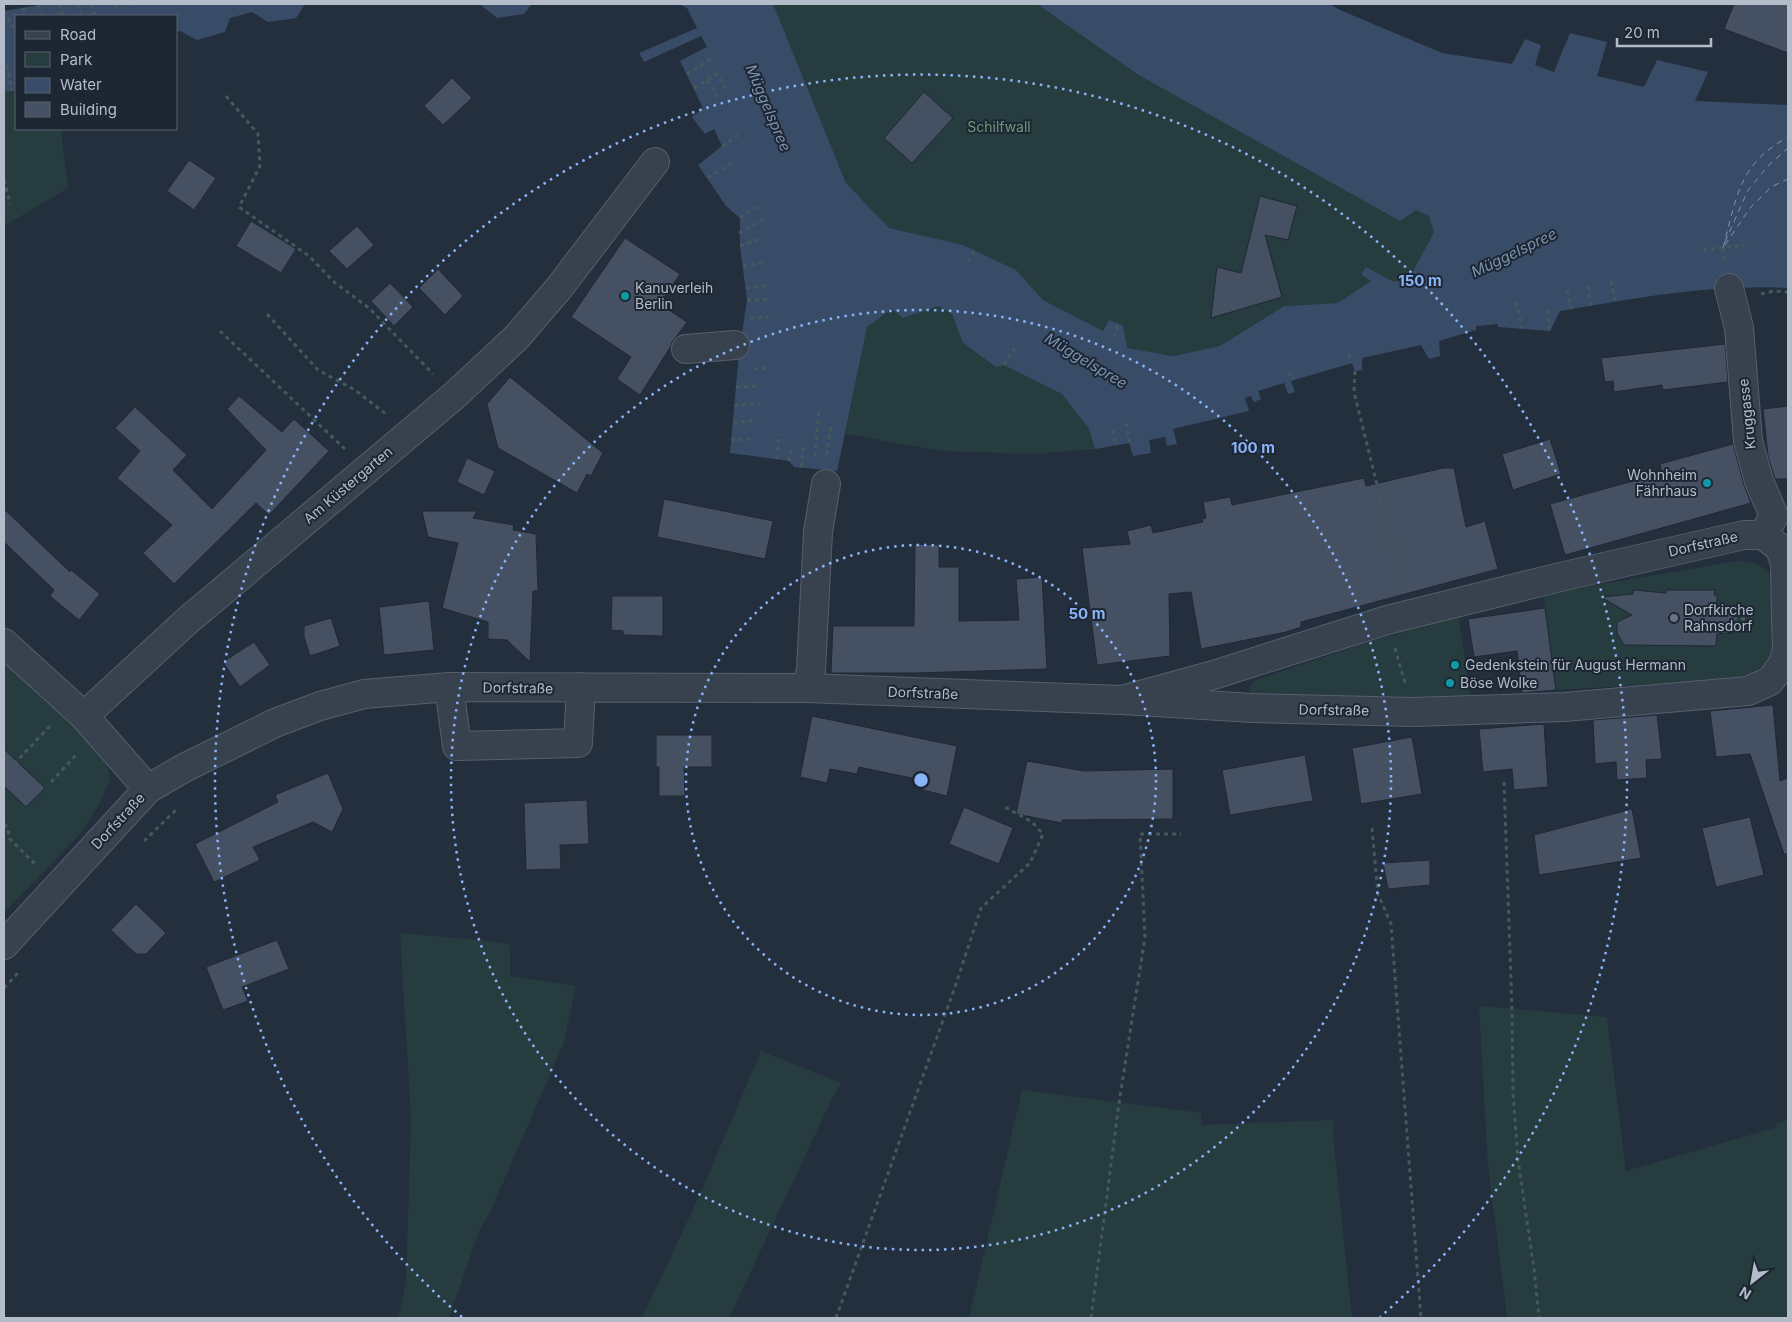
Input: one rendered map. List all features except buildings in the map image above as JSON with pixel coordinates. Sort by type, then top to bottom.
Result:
[{"type":"street","name":"Am Küstergarten","points":[[84,716],[187,621],[481,372],[517,337],[559,288],[655,162]]},
{"type":"street","name":"Kruggasse","points":[[1729,288],[1739,328],[1748,442],[1772,533]]},
{"type":"street","points":[[686,349],[735,344]]},
{"type":"street","points":[[806,688],[812,670],[818,532],[826,472]]},
{"type":"street","name":"Dorfstraße","points":[[4,945],[148,789],[184,768],[275,723],[320,706],[364,694],[449,687],[806,688],[1122,700],[1253,708],[1413,712],[1565,707],[1748,691],[1770,681],[1783,664],[1787,649],[1785,564],[1772,533],[1744,534],[1387,620],[1210,676],[1122,700]]},
{"type":"street","points":[[4,643],[84,716],[148,789]]},
{"type":"street","points":[[449,687],[457,746],[578,743],[581,688]]},
{"type":"path","points":[[115,4],[117,11]]},
{"type":"path","points":[[38,5],[42,15]]},
{"type":"path","points":[[23,8],[27,15]]},
{"type":"path","points":[[4,11],[15,30]]},
{"type":"path","points":[[687,74],[712,58]]},
{"type":"path","points":[[7,66],[12,91]]},
{"type":"path","points":[[694,88],[717,74],[727,91]]},
{"type":"path","points":[[707,80],[718,98]]},
{"type":"path","points":[[226,96],[258,134],[260,166],[239,207],[309,256],[334,282],[369,308],[437,378]]},
{"type":"path","points":[[722,147],[738,134]]},
{"type":"path","points":[[708,178],[733,162]]},
{"type":"path","points":[[4,180],[10,204]]},
{"type":"path","points":[[740,218],[756,207]]},
{"type":"path","points":[[739,234],[764,220]]},
{"type":"path","points":[[740,246],[763,238]]},
{"type":"path","points":[[1703,250],[1744,246]]},
{"type":"path","points":[[968,261],[974,251]]},
{"type":"path","points":[[743,266],[766,262]]},
{"type":"path","points":[[1611,281],[1615,301]]},
{"type":"path","points":[[746,288],[769,285]]},
{"type":"path","points":[[1588,286],[1591,306]]},
{"type":"path","points":[[1567,291],[1571,310]]},
{"type":"path","points":[[747,300],[771,298]]},
{"type":"path","points":[[1516,302],[1522,328]]},
{"type":"path","points":[[1547,310],[1550,331]]},
{"type":"path","points":[[268,314],[318,370],[355,390],[390,418]]},
{"type":"path","points":[[745,318],[769,317]]},
{"type":"path","points":[[1114,337],[1118,324]]},
{"type":"path","points":[[220,331],[350,453]]},
{"type":"path","points":[[1004,365],[1015,348]]},
{"type":"path","points":[[1349,354],[1351,363]]},
{"type":"path","points":[[1355,371],[1354,392],[1404,594]]},
{"type":"path","points":[[1289,372],[1293,380]]},
{"type":"path","points":[[736,387],[761,386]]},
{"type":"path","points":[[734,406],[760,403]]},
{"type":"path","points":[[815,459],[819,409]]},
{"type":"path","points":[[733,423],[758,420]]},
{"type":"path","points":[[1126,423],[1130,443]]},
{"type":"path","points":[[826,472],[831,425]]},
{"type":"path","points":[[1114,430],[1116,446]]},
{"type":"path","points":[[777,459],[779,434]]},
{"type":"path","points":[[731,440],[755,439]]},
{"type":"path","points":[[789,461],[792,444]]},
{"type":"path","points":[[801,467],[804,445]]},
{"type":"path","points":[[1733,619],[1758,618]]},
{"type":"path","points":[[1387,620],[1413,712]]},
{"type":"path","points":[[14,764],[52,724]]},
{"type":"path","points":[[51,782],[81,750]]},
{"type":"path","points":[[1504,782],[1513,1094],[1518,1160],[1539,1318]]},
{"type":"path","points":[[141,844],[183,804]]},
{"type":"path","points":[[836,1318],[955,987],[981,908],[1030,863],[1043,834],[1032,822],[1005,807]]},
{"type":"path","points":[[4,824],[8,828],[9,838],[31,860]]},
{"type":"path","points":[[1372,828],[1378,894],[1391,924],[1421,1318]]},
{"type":"path","points":[[1091,1318],[1119,1103],[1145,937],[1140,834],[1181,834]]},
{"type":"path","points":[[4,988],[24,966]]},
{"type":"green space","name":"Schilfwall","points":[[773,4],[1037,4],[1137,74],[1429,216],[1434,232],[1410,277],[1394,282],[1371,281],[1338,303],[1284,306],[1220,346],[1173,356],[1126,348],[1123,325],[1109,320],[1103,331],[1043,300],[1016,270],[963,245],[889,228],[846,183]]},
{"type":"green space","points":[[15,90],[15,130],[61,130],[68,188],[4,226],[4,92]]},
{"type":"green space","points":[[939,306],[953,314],[964,343],[1062,394],[1089,429],[1095,449],[1036,454],[943,451],[845,434],[867,327],[893,309],[903,318]]},
{"type":"green space","points":[[1737,561],[1752,563],[1765,568],[1773,582],[1775,630],[1773,651],[1767,662],[1757,670],[1727,680],[1556,690],[1543,594]]},
{"type":"green space","points":[[1459,617],[1470,698],[1260,698],[1253,696],[1249,691],[1251,685],[1256,680],[1377,639]]},
{"type":"green space","points":[[4,655],[69,719],[100,753],[108,766],[110,780],[101,801],[82,832],[4,913]]},
{"type":"green space","points":[[400,933],[489,941],[510,945],[510,976],[576,986],[563,1045],[491,1210],[479,1231],[449,1318],[398,1318],[406,1283],[411,1119]]},
{"type":"green space","points":[[1479,1006],[1607,1017],[1626,1171],[1777,1127],[1776,1124],[1788,1120],[1788,1318],[1507,1318],[1488,1166]]},
{"type":"green space","points":[[761,1051],[841,1083],[729,1318],[642,1318],[702,1190]]},
{"type":"green space","points":[[1022,1090],[1201,1113],[1202,1125],[1334,1120],[1333,1135],[1352,1318],[969,1318]]},
{"type":"water","points":[[45,4],[305,4],[296,18],[268,22],[252,12],[230,18],[225,32],[197,40],[178,32],[178,15],[15,15],[15,90],[4,92],[4,11]]},
{"type":"water","points":[[475,4],[532,4],[524,14],[497,18],[481,5]]},
{"type":"water","name":"Müggelspree","points":[[679,4],[773,4],[846,183],[889,228],[963,245],[1016,270],[1043,300],[1103,331],[1109,320],[1123,325],[1127,348],[1173,356],[1220,346],[1284,306],[1338,303],[1371,281],[1361,274],[1366,267],[1394,282],[1410,277],[1434,232],[1429,216],[1416,210],[1400,221],[1137,74],[1037,4],[1329,4],[1442,53],[1512,64],[1525,39],[1541,45],[1535,65],[1554,72],[1570,33],[1607,42],[1597,76],[1644,87],[1657,60],[1708,72],[1695,101],[1788,105],[1788,288],[1759,287],[1702,290],[1560,311],[1550,331],[1498,327],[1498,324],[1476,326],[1476,330],[1439,341],[1440,356],[1429,359],[1421,345],[1362,358],[1362,370],[1355,371],[1352,363],[1291,381],[1295,392],[1288,394],[1284,383],[1258,391],[1261,399],[1254,402],[1251,396],[1245,398],[1249,411],[1173,429],[1177,444],[1167,446],[1165,437],[1149,440],[1151,453],[1133,456],[1129,443],[1095,449],[1089,429],[1062,394],[1004,365],[996,367],[963,343],[952,314],[939,306],[903,318],[892,309],[867,327],[837,471],[794,467],[789,461],[730,453],[739,353],[747,300],[740,246],[740,218],[726,206],[698,165],[722,146],[714,129],[705,134],[692,117],[703,108],[680,61],[707,47],[701,36],[644,62],[639,53],[697,28],[687,8]]},
{"type":"ferry route","points":[[1723,248],[1737,197],[1749,171],[1771,148],[1788,137]]},
{"type":"ferry route","points":[[1725,242],[1748,190],[1768,166],[1788,148]]},
{"type":"ferry route","points":[[1725,245],[1750,208],[1771,187],[1788,179]]},
{"type":"place","name":"Kanuverleih Berlin","points":[[625,296]]},
{"type":"place","name":"Wohnheim Fährhaus","points":[[1707,483]]},
{"type":"place","name":"Dorfkirche Rahnsdorf","points":[[1674,618]]},
{"type":"place","name":"Gedenkstein für August Hermann","points":[[1455,665]]},
{"type":"place","name":"Böse Wolke","points":[[1450,683]]}]
